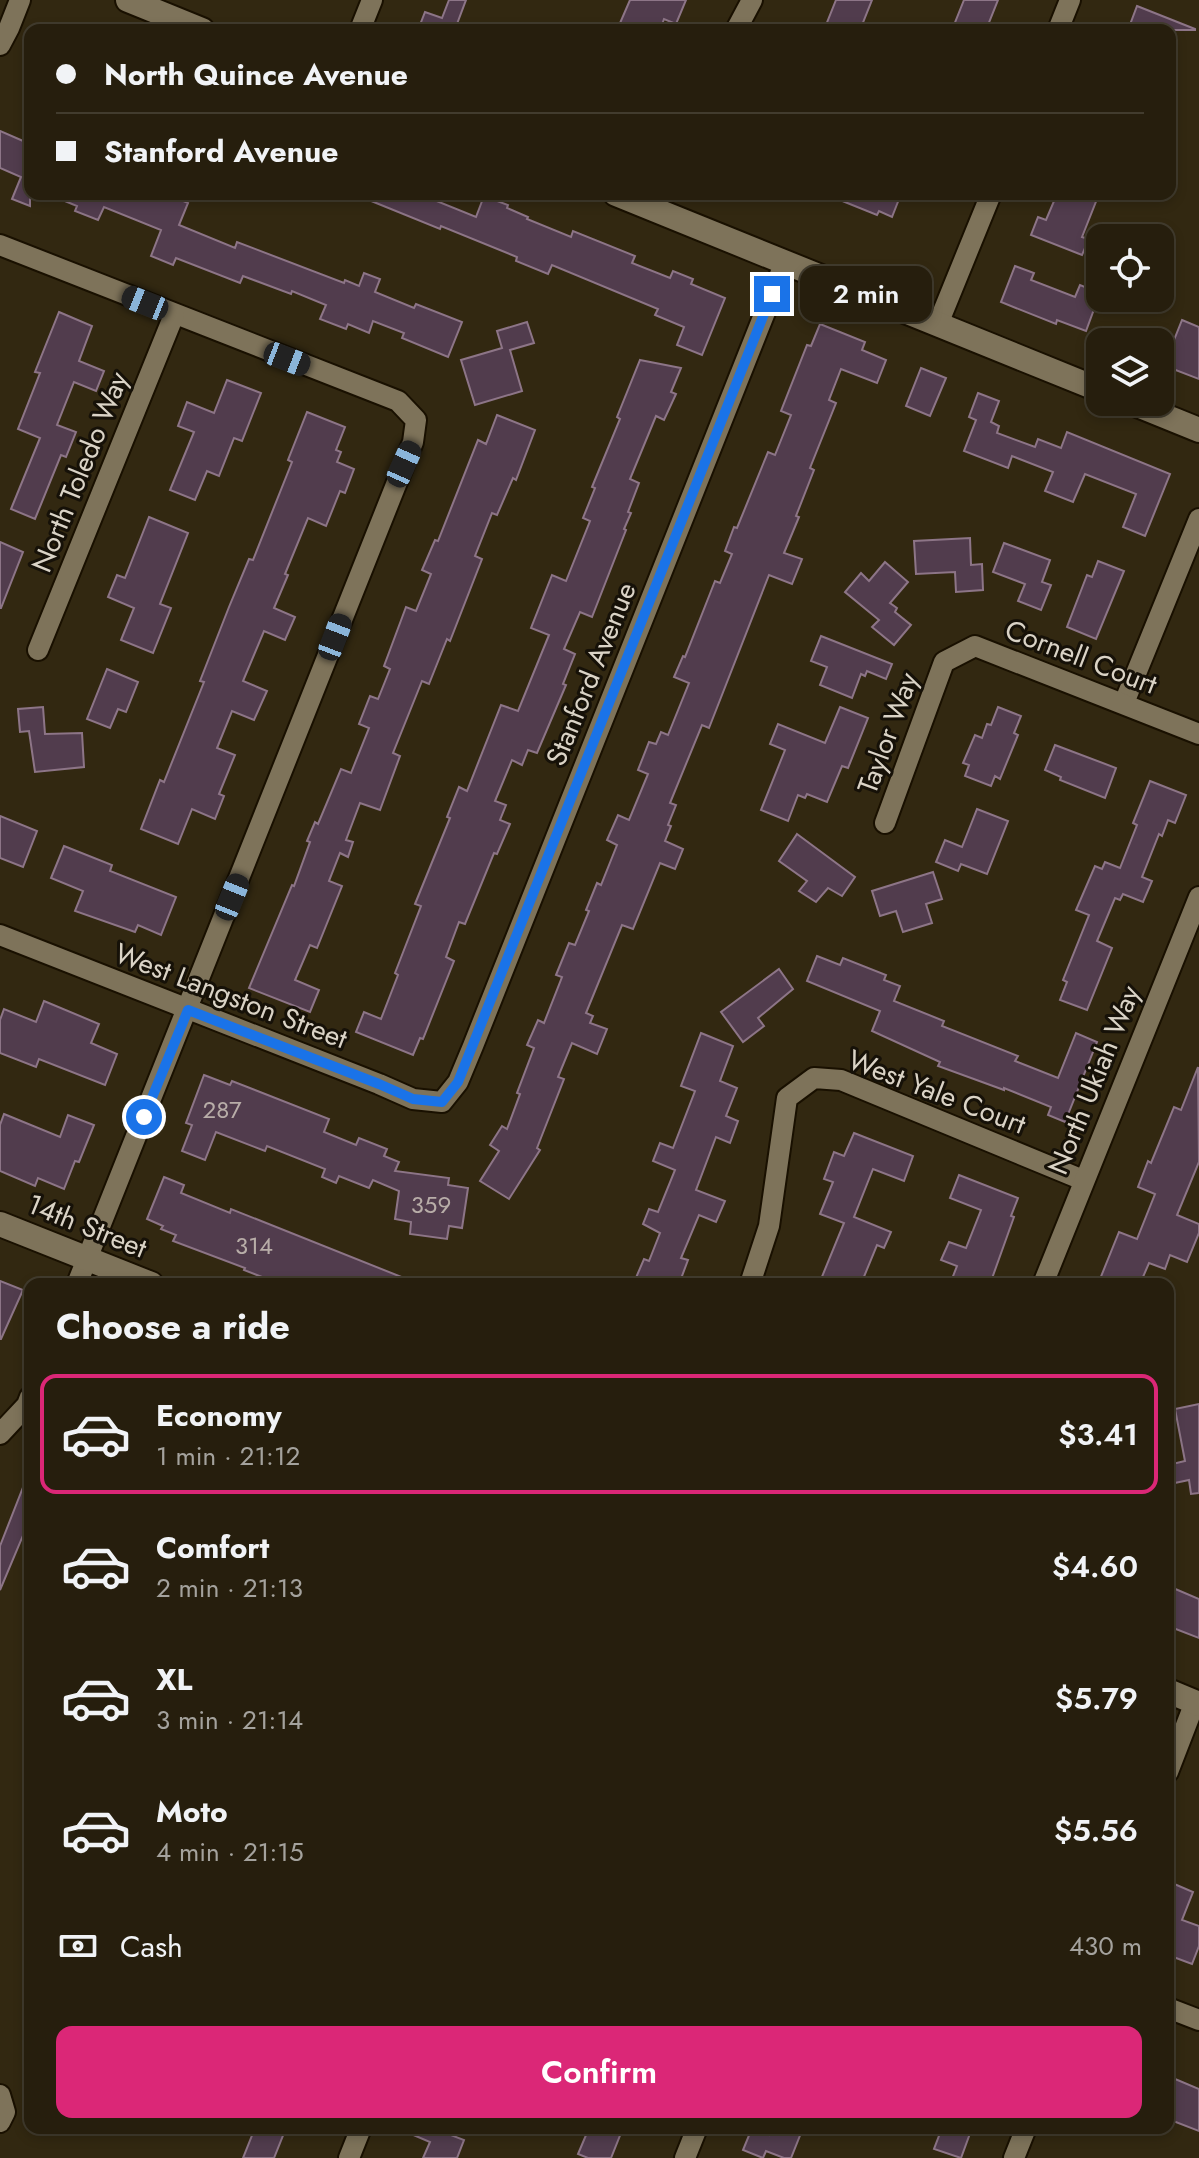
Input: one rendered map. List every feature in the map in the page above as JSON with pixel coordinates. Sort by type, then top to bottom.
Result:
[{"type":"street","points":[[0,45],[20,0]]},
{"type":"street","points":[[128,0],[187,24]]},
{"type":"street","points":[[362,24],[372,0]]},
{"type":"street","points":[[739,24],[752,0]]},
{"type":"street","points":[[1060,24],[1070,0]]},
{"type":"street","points":[[638,200],[1086,384]]},
{"type":"street","points":[[938,324],[989,200]]},
{"type":"street","points":[[0,245],[398,401],[416,420],[413,442],[79,1278]]},
{"type":"street","name":"Stanford Avenue","points":[[442,1102],[458,1082],[468,1058],[785,262]]},
{"type":"street","name":"North Toledo Way","points":[[38,650],[174,315]]},
{"type":"street","points":[[1164,416],[1199,430]]},
{"type":"street","points":[[1124,703],[1199,519]]},
{"type":"street","name":"Cornell Court","points":[[944,662],[975,646],[1199,734]]},
{"type":"street","name":"Taylor Way","points":[[885,823],[944,662]]},
{"type":"street","name":"North Ukiah Way","points":[[1045,1278],[1199,897]]},
{"type":"street","name":"West Langston Street","points":[[0,935],[413,1099],[442,1102]]},
{"type":"street","name":"West Yale Court","points":[[752,1278],[769,1226],[787,1098],[814,1078],[841,1080],[1083,1180]]},
{"type":"street","name":"14th Street","points":[[0,1224],[136,1278]]},
{"type":"street","points":[[0,1434],[24,1408]]},
{"type":"street","points":[[1174,1693],[1197,1703],[1174,1758]]},
{"type":"street","points":[[1174,2010],[1199,2020]]},
{"type":"street","points":[[0,2095],[5,2112],[0,2122]]},
{"type":"street","points":[[349,2158],[359,2134]]},
{"type":"street","points":[[685,2158],[695,2134]]},
{"type":"street","points":[[1014,2158],[1024,2134]]},
{"type":"building","points":[[449,0],[466,0],[457,24],[420,24],[425,12],[442,18]]},
{"type":"building","points":[[630,0],[686,0],[676,24],[664,19],[662,24],[620,24]]},
{"type":"building","points":[[836,0],[872,0],[862,24],[826,24]]},
{"type":"building","points":[[964,0],[998,0],[988,24],[954,24]]},
{"type":"building","points":[[1137,6],[1195,30],[1176,30],[1176,24],[1130,24]]},
{"type":"building","points":[[0,131],[24,141],[24,200],[30,200],[30,206],[12,199],[21,177],[0,168]]},
{"type":"building","points":[[62,200],[183,200],[188,203],[179,225],[235,248],[237,242],[344,283],[345,280],[359,286],[364,273],[380,279],[375,292],[414,308],[416,304],[462,322],[448,357],[402,338],[404,333],[373,321],[369,333],[348,324],[346,329],[320,319],[326,305],[292,291],[291,294],[243,276],[240,283],[176,258],[173,265],[151,256],[161,230],[104,207],[98,220],[75,211],[77,206]]},
{"type":"building","points":[[369,200],[434,200],[476,217],[482,200],[495,200],[508,205],[507,208],[527,219],[571,237],[573,231],[635,256],[632,263],[670,278],[673,271],[693,279],[691,284],[725,298],[702,355],[677,345],[684,327],[655,315],[658,309],[552,265],[548,274],[516,261],[517,257],[441,226],[440,229]]},
{"type":"building","points":[[840,200],[899,200],[892,217],[879,211],[877,215]]},
{"type":"building","points":[[1054,200],[1097,200],[1082,237],[1086,238],[1086,246],[1082,255],[1031,235],[1038,217],[1046,220]]},
{"type":"building","points":[[1015,266],[1034,273],[1031,280],[1075,297],[1080,285],[1086,287],[1086,312],[1093,312],[1086,331],[1057,320],[1056,324],[1001,302]]},
{"type":"building","points":[[59,312],[92,326],[79,361],[104,371],[96,391],[74,382],[57,425],[76,432],[66,457],[61,455],[35,519],[11,509],[40,438],[18,429],[40,373],[35,372]]},
{"type":"building","points":[[1182,320],[1199,327],[1199,379],[1174,369],[1174,340]]},
{"type":"building","points":[[527,322],[534,343],[510,350],[522,391],[475,405],[461,360],[502,348],[497,331]]},
{"type":"building","points":[[820,324],[865,342],[862,350],[886,360],[877,383],[841,369],[829,400],[836,403],[810,468],[814,470],[784,553],[802,559],[792,584],[769,575],[709,728],[702,725],[670,803],[676,805],[665,841],[683,849],[675,869],[660,863],[633,929],[622,925],[586,1013],[593,1016],[590,1023],[607,1029],[597,1054],[572,1043],[558,1077],[564,1079],[537,1148],[540,1150],[509,1199],[480,1181],[499,1151],[490,1145],[502,1126],[507,1129],[534,1048],[527,1045],[538,1020],[544,1023],[562,977],[556,975],[569,943],[575,945],[597,883],[601,885],[617,845],[607,840],[618,815],[629,820],[648,774],[638,770],[649,742],[656,744],[661,732],[668,735],[689,683],[674,677],[715,581],[720,583],[732,554],[725,551],[768,452],[775,455],[791,415],[781,411],[807,345],[811,346]]},
{"type":"building","points":[[640,360],[681,368],[671,392],[676,394],[664,420],[656,416],[630,479],[639,483],[628,512],[631,513],[592,617],[580,612],[564,649],[575,654],[563,684],[566,685],[537,753],[528,750],[522,765],[512,760],[495,801],[506,805],[500,820],[510,824],[497,854],[494,853],[465,924],[459,922],[446,957],[454,961],[423,1039],[420,1038],[413,1055],[356,1032],[364,1012],[381,1019],[421,906],[415,904],[450,818],[447,817],[459,787],[467,791],[501,705],[518,711],[549,635],[531,628],[552,575],[566,581],[590,521],[583,518],[595,488],[592,487]]},
{"type":"building","points":[[921,368],[946,378],[930,416],[906,406]]},
{"type":"building","points":[[227,380],[261,393],[242,441],[234,438],[219,476],[207,471],[195,500],[170,490],[194,432],[178,426],[187,402],[214,413]]},
{"type":"building","points":[[978,393],[999,401],[991,422],[999,426],[997,433],[1035,447],[1038,439],[1061,448],[1067,432],[1170,474],[1145,536],[1123,527],[1136,494],[1085,474],[1073,502],[1045,491],[1053,472],[1012,456],[1008,468],[964,451],[976,420],[969,417]]},
{"type":"building","points":[[307,412],[345,427],[336,450],[341,452],[337,462],[354,469],[345,493],[340,491],[326,526],[308,518],[285,574],[288,575],[274,608],[295,617],[285,640],[264,631],[243,681],[267,691],[254,720],[232,711],[217,748],[235,755],[219,794],[224,796],[215,819],[192,809],[178,844],[141,829],[160,780],[164,782],[204,682],[200,681],[229,607],[249,559],[253,560],[292,462],[288,460]]},
{"type":"building","points":[[497,415],[535,430],[516,480],[513,478],[497,515],[492,513],[475,556],[482,559],[450,641],[447,639],[429,684],[422,681],[393,753],[400,756],[380,810],[360,803],[346,840],[353,842],[348,857],[340,853],[329,881],[342,886],[317,948],[310,945],[295,980],[319,990],[310,1012],[249,988],[294,886],[315,822],[318,824],[341,769],[351,773],[369,728],[359,724],[370,696],[378,699],[390,669],[384,666],[406,607],[416,611],[431,574],[422,570],[435,540],[438,541],[478,440],[486,444]]},
{"type":"building","points":[[149,517],[188,533],[160,604],[171,608],[153,653],[121,640],[134,608],[108,597],[117,575],[125,578]]},
{"type":"building","points":[[970,538],[971,565],[982,564],[983,590],[956,592],[955,572],[916,574],[914,541]]},
{"type":"building","points":[[0,542],[23,552],[1,608],[0,608]]},
{"type":"building","points":[[1004,543],[1050,560],[1042,582],[1051,585],[1041,610],[1018,601],[1025,584],[993,572]]},
{"type":"building","points":[[1098,561],[1124,571],[1096,639],[1067,627],[1087,575],[1092,577]]},
{"type":"building","points":[[885,562],[908,582],[890,603],[897,608],[895,612],[911,625],[894,645],[872,627],[879,620],[845,592],[861,573],[869,581]]},
{"type":"building","points":[[821,636],[892,664],[886,679],[867,671],[865,676],[861,674],[852,698],[820,685],[827,667],[811,661]]},
{"type":"building","points":[[107,669],[138,682],[126,712],[118,709],[110,728],[87,719]]},
{"type":"building","points":[[43,707],[45,734],[82,733],[84,767],[35,772],[29,731],[20,732],[18,709]]},
{"type":"building","points":[[840,707],[868,718],[848,768],[842,766],[827,802],[807,794],[805,798],[798,795],[788,821],[761,810],[785,750],[770,744],[778,724],[825,743]]},
{"type":"building","points":[[998,707],[1021,716],[1014,733],[1018,735],[1000,779],[995,776],[991,786],[965,776],[969,765],[963,763],[975,735],[982,738]]},
{"type":"building","points":[[1055,745],[1116,768],[1105,798],[1060,780],[1061,777],[1045,770]]},
{"type":"building","points":[[1150,781],[1186,795],[1175,823],[1168,820],[1162,836],[1159,834],[1142,877],[1152,881],[1143,902],[1123,894],[1120,900],[1115,898],[1097,941],[1112,948],[1087,1010],[1060,1000],[1067,982],[1063,980],[1089,915],[1076,910],[1095,866],[1102,869],[1105,862],[1120,868]]},
{"type":"building","points":[[977,809],[1008,821],[987,874],[961,864],[958,871],[936,862],[945,840],[962,847]]},
{"type":"building","points":[[0,816],[37,831],[23,867],[0,858]]},
{"type":"building","points":[[797,834],[855,877],[842,896],[828,888],[816,902],[799,891],[807,881],[779,861]]},
{"type":"building","points":[[64,846],[112,865],[110,871],[176,897],[161,935],[138,925],[135,932],[75,911],[83,891],[51,878]]},
{"type":"building","points":[[933,872],[942,899],[926,904],[932,923],[903,932],[896,911],[880,916],[872,891]]},
{"type":"building","points":[[817,956],[840,965],[843,958],[886,975],[884,980],[900,986],[894,1001],[944,1021],[942,1026],[1018,1056],[1015,1061],[1058,1078],[1076,1033],[1097,1042],[1065,1122],[1048,1115],[1051,1107],[938,1066],[940,1062],[872,1031],[880,1011],[807,981]]},
{"type":"building","points":[[779,969],[793,989],[758,1018],[764,1026],[743,1042],[721,1012]]},
{"type":"building","points":[[44,1001],[99,1024],[91,1043],[117,1054],[105,1085],[39,1059],[36,1067],[0,1053],[0,1020],[4,1009],[36,1022]]},
{"type":"building","points":[[701,1033],[733,1046],[720,1081],[737,1088],[726,1116],[738,1121],[730,1143],[716,1137],[696,1190],[725,1201],[716,1222],[699,1215],[681,1258],[688,1260],[681,1278],[636,1278],[644,1259],[649,1261],[660,1233],[643,1224],[649,1209],[658,1212],[675,1170],[653,1161],[660,1143],[673,1148],[695,1091],[681,1086]]},
{"type":"building","points":[[1198,1067],[1199,1162],[1177,1215],[1199,1224],[1199,1233],[1187,1262],[1170,1255],[1165,1269],[1149,1263],[1143,1278],[1100,1278],[1119,1232],[1137,1239],[1155,1194],[1138,1187],[1174,1107],[1181,1110]]},
{"type":"building","points":[[204,1075],[230,1085],[232,1081],[329,1119],[324,1132],[356,1145],[359,1138],[387,1149],[384,1156],[399,1162],[395,1171],[449,1178],[448,1185],[468,1188],[462,1228],[449,1226],[447,1239],[410,1234],[411,1222],[395,1219],[399,1191],[373,1180],[369,1188],[339,1176],[336,1183],[322,1177],[325,1169],[267,1146],[265,1151],[216,1132],[205,1160],[182,1151],[192,1125],[186,1123]]},
{"type":"building","points":[[4,1114],[60,1137],[68,1115],[94,1125],[64,1189],[38,1178],[35,1186],[0,1171],[0,1125]]},
{"type":"building","points":[[854,1133],[913,1156],[904,1181],[873,1169],[854,1217],[891,1232],[884,1248],[877,1245],[863,1278],[821,1278],[844,1223],[820,1214],[833,1182],[824,1179],[834,1152],[844,1156]]},
{"type":"building","points":[[959,1175],[1018,1198],[992,1278],[952,1278],[957,1266],[941,1260],[949,1242],[966,1248],[981,1210],[950,1198]]},
{"type":"building","points":[[164,1177],[184,1185],[181,1193],[230,1213],[231,1209],[404,1278],[265,1278],[173,1241],[176,1235],[147,1219]]},
{"type":"building","points":[[0,1281],[23,1290],[1,1339],[0,1339]]},
{"type":"building","points":[[1199,1404],[1199,1493],[1191,1494],[1189,1480],[1174,1483],[1174,1464],[1185,1461],[1175,1409]]},
{"type":"building","points":[[24,1485],[24,1533],[0,1590],[0,1546]]},
{"type":"building","points":[[1174,1588],[1199,1599],[1199,1638],[1174,1628]]},
{"type":"building","points":[[1174,1884],[1193,1892],[1182,1920],[1199,1926],[1199,1946],[1192,1964],[1174,1957]]},
{"type":"building","points":[[1174,2079],[1199,2089],[1199,2131],[1174,2121]]},
{"type":"building","points":[[253,2134],[284,2134],[274,2158],[243,2158]]},
{"type":"building","points":[[411,2134],[448,2134],[464,2140],[457,2158],[423,2158],[430,2142]]},
{"type":"building","points":[[586,2134],[621,2134],[611,2158],[588,2158],[578,2154]]},
{"type":"building","points":[[750,2134],[801,2134],[791,2158],[766,2151],[763,2158],[743,2150]]},
{"type":"building","points":[[940,2134],[970,2134],[961,2158],[934,2149]]},
{"type":"route","points":[[144,1117],[188,1010],[413,1099],[442,1102],[458,1082],[772,294]]}]
